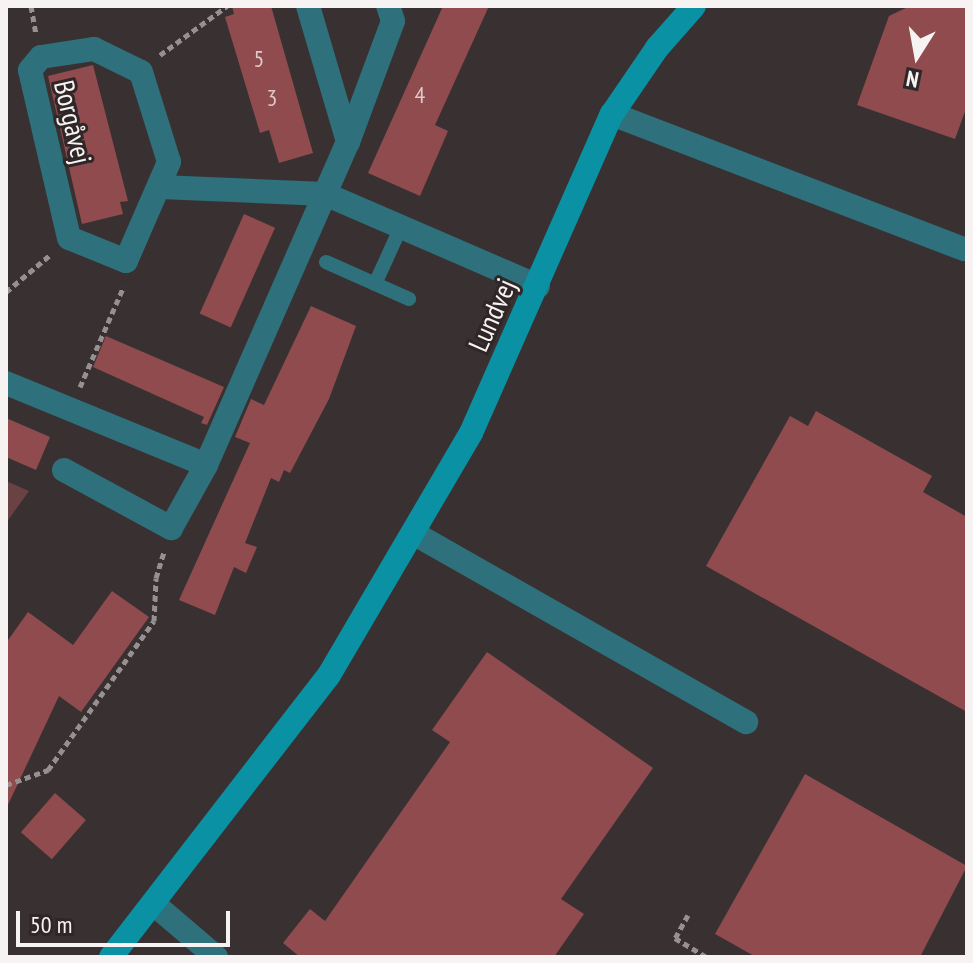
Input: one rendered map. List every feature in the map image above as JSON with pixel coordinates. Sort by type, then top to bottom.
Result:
[{"type":"street","points":[[308,6],[348,142]]},
{"type":"street","points":[[64,470],[171,528],[206,465],[348,142],[393,21],[388,6]]},
{"type":"street","name":"Lundvej","points":[[111,957],[155,905],[329,675],[415,534],[471,433],[612,114],[657,48],[694,6]]},
{"type":"street","name":"Borgåvej","points":[[69,238],[30,70],[41,57],[94,49],[141,72]]},
{"type":"street","points":[[69,238],[126,261],[160,187],[169,162],[141,72]]},
{"type":"street","points":[[612,114],[964,249]]},
{"type":"street","points":[[160,187],[325,194],[538,286]]},
{"type":"street","points":[[6,383],[206,465]]},
{"type":"street","points":[[415,534],[746,722]]},
{"type":"street","points":[[155,905],[216,957]]},
{"type":"lane","points":[[375,284],[401,227]]},
{"type":"lane","points":[[326,262],[409,299]]},
{"type":"path","points":[[141,72],[227,6]]},
{"type":"path","points":[[6,292],[69,238]]},
{"type":"path","points":[[71,409],[125,284],[126,261]]},
{"type":"path","points":[[6,785],[48,770],[154,621],[156,578],[171,528]]},
{"type":"path","points":[[688,915],[675,938],[707,957]]},
{"type":"shaded area","points":[[6,481],[29,491],[6,523]]},
{"type":"building","points":[[232,6],[271,6],[313,153],[279,163],[269,130],[260,133],[225,17],[234,14]]},
{"type":"building","points":[[443,6],[489,6],[435,125],[448,131],[420,196],[368,173]]},
{"type":"building","points":[[910,6],[967,6],[967,106],[955,139],[857,105],[889,16]]},
{"type":"building","points":[[93,65],[128,201],[120,202],[123,214],[82,224],[48,76]]},
{"type":"building","points":[[244,214],[275,228],[231,327],[200,314]]},
{"type":"building","points":[[311,306],[356,326],[329,399],[290,473],[284,470],[279,482],[271,478],[245,543],[257,547],[246,573],[234,567],[215,615],[179,600],[250,443],[235,437],[251,399],[264,405]]},
{"type":"building","points":[[106,336],[224,387],[207,425],[201,423],[204,417],[93,367]]},
{"type":"building","points":[[816,411],[932,476],[923,492],[967,517],[967,712],[706,566],[790,416],[808,426]]},
{"type":"building","points":[[6,418],[50,437],[36,470],[6,457]]},
{"type":"building","points":[[112,591],[149,617],[81,712],[59,696],[6,809],[6,643],[28,612],[73,645]]},
{"type":"building","points":[[487,652],[653,768],[561,899],[584,914],[554,957],[300,957],[283,943],[310,909],[325,921],[450,742],[432,730]]},
{"type":"building","points":[[805,774],[967,866],[920,957],[756,957],[715,934]]},
{"type":"building","points":[[55,793],[86,820],[52,859],[21,832]]}]
